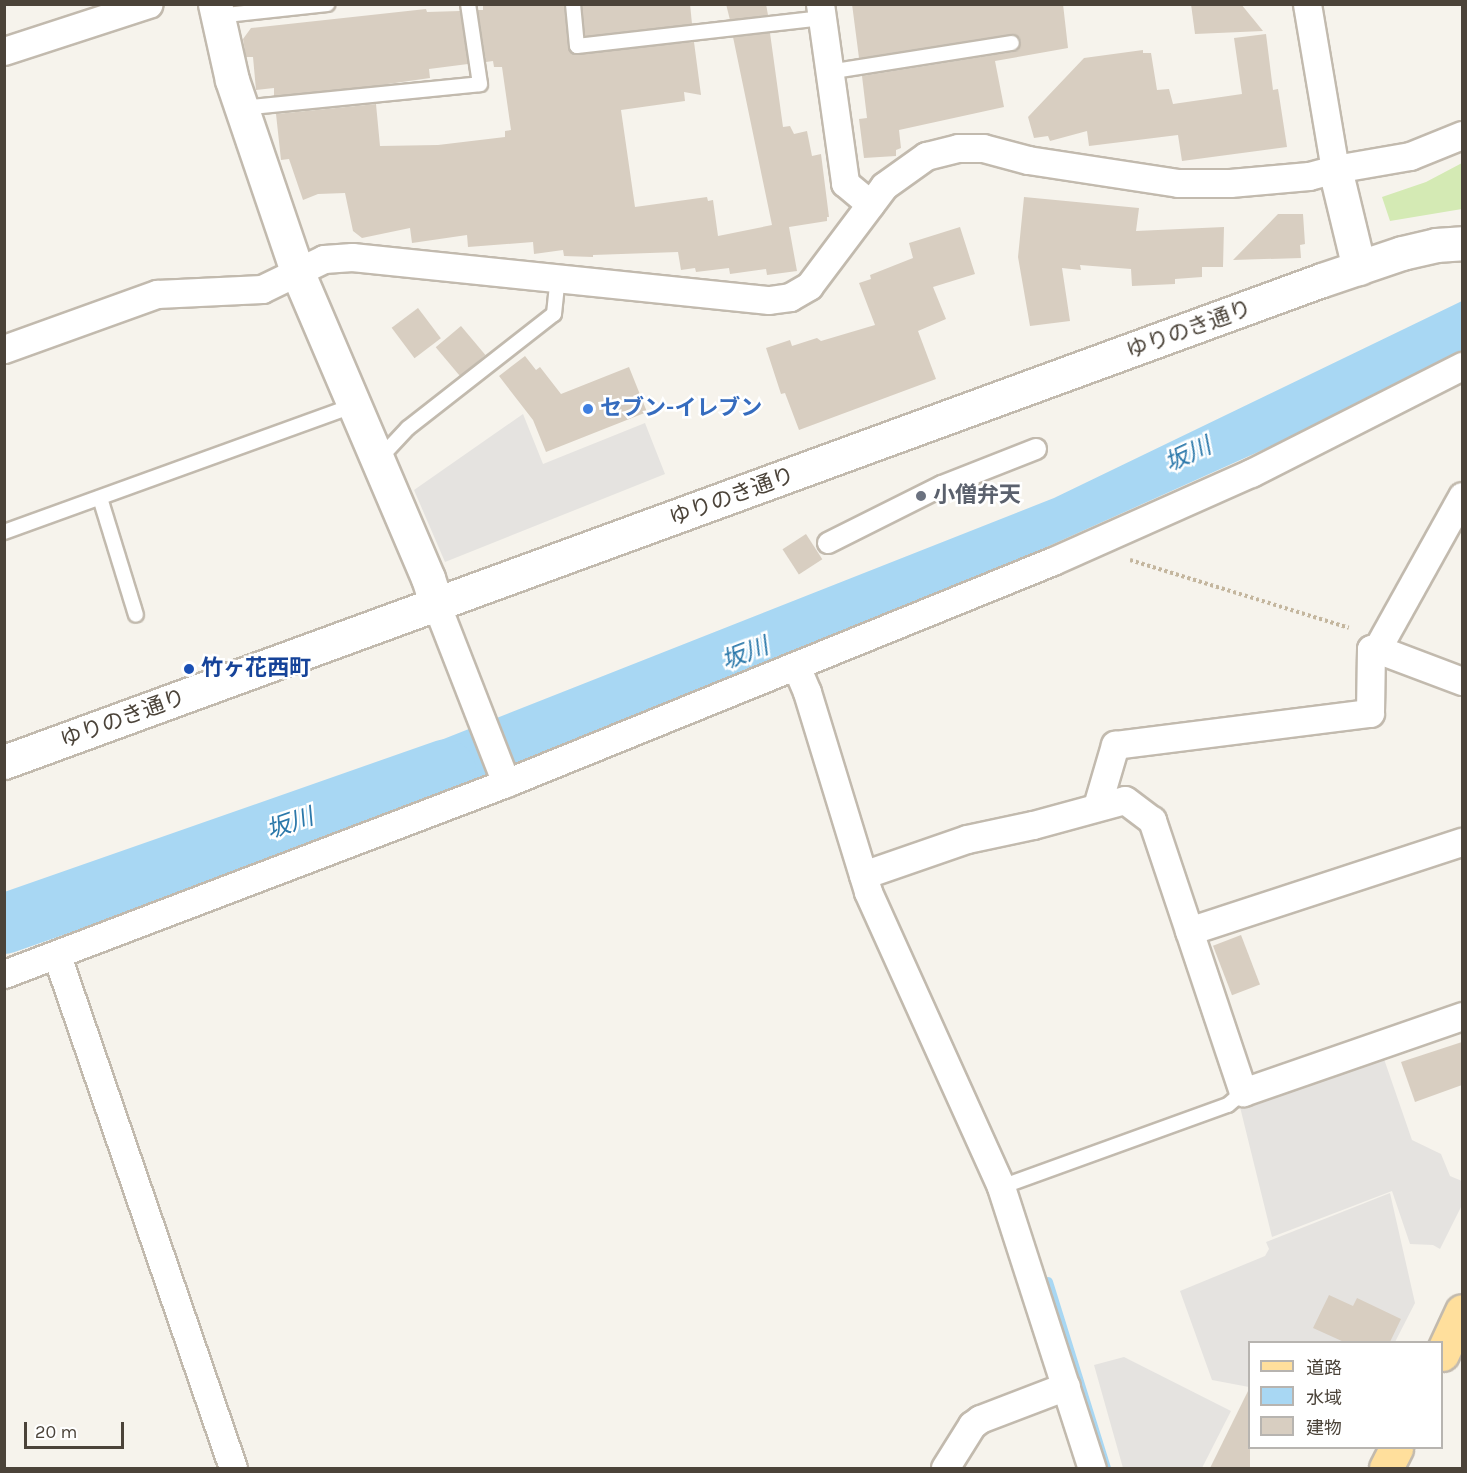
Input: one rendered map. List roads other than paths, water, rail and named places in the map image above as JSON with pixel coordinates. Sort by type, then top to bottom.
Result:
[{"type":"main road","points":[[1443,1352],[1462,1311]]},
{"type":"main road","points":[[1386,1468],[1396,1449]]},
{"type":"street","points":[[4,51],[149,4]]},
{"type":"street","points":[[1307,4],[1335,169],[1359,267]]},
{"type":"street","points":[[216,10],[241,108],[297,272],[428,578],[504,779]]},
{"type":"street","points":[[821,11],[845,183],[870,204]]},
{"type":"street","points":[[4,349],[157,294],[262,289],[324,259],[352,257],[558,276],[769,300],[790,297],[809,286],[884,186],[926,156],[958,148],[983,148],[1028,160],[1178,183],[1230,183],[1298,177],[1410,156],[1462,135]]},
{"type":"street","name":"ゆりのき通り","points":[[4,762],[437,606],[1359,267],[1436,245],[1462,243]]},
{"type":"street","points":[[4,974],[57,956],[796,666],[1100,541],[1251,473],[1462,366]]},
{"type":"street","points":[[828,543],[942,486],[1036,449]]},
{"type":"street","points":[[1097,807],[1115,745],[1370,713],[1374,649],[1462,496]]},
{"type":"street","points":[[1374,649],[1462,681]]},
{"type":"street","points":[[796,666],[807,692],[863,875],[1001,1187],[1092,1468]]},
{"type":"street","points":[[863,875],[967,839],[1033,825],[1125,800],[1152,820],[1243,1092],[1462,1016]]},
{"type":"street","points":[[1189,931],[1462,842]]},
{"type":"street","points":[[57,956],[233,1468]]},
{"type":"street","points":[[945,1468],[972,1425],[980,1419],[1066,1386]]},
{"type":"lane","points":[[216,10],[327,4]]},
{"type":"lane","points":[[241,108],[480,84],[468,4]]},
{"type":"lane","points":[[573,4],[577,46],[821,11]]},
{"type":"lane","points":[[828,72],[1012,43]]},
{"type":"lane","points":[[377,460],[408,429],[554,314],[558,276]]},
{"type":"lane","points":[[4,531],[353,405]]},
{"type":"lane","points":[[100,498],[136,615]]},
{"type":"lane","points":[[1001,1187],[1228,1105],[1243,1092]]},
{"type":"water","points":[[1462,301],[1462,354],[1347,412],[909,609],[378,823],[360,772],[1054,498]]},
{"type":"waterway","name":"坂川","points":[[4,924],[446,769]]},
{"type":"waterway","points":[[1048,1282],[1106,1468]]},
{"type":"place","name":"セブン-イレブン","points":[[588,409]]},
{"type":"place","name":"小僧弁天","points":[[921,496]]},
{"type":"place","name":"竹ヶ花西町","points":[[189,669]]}]
